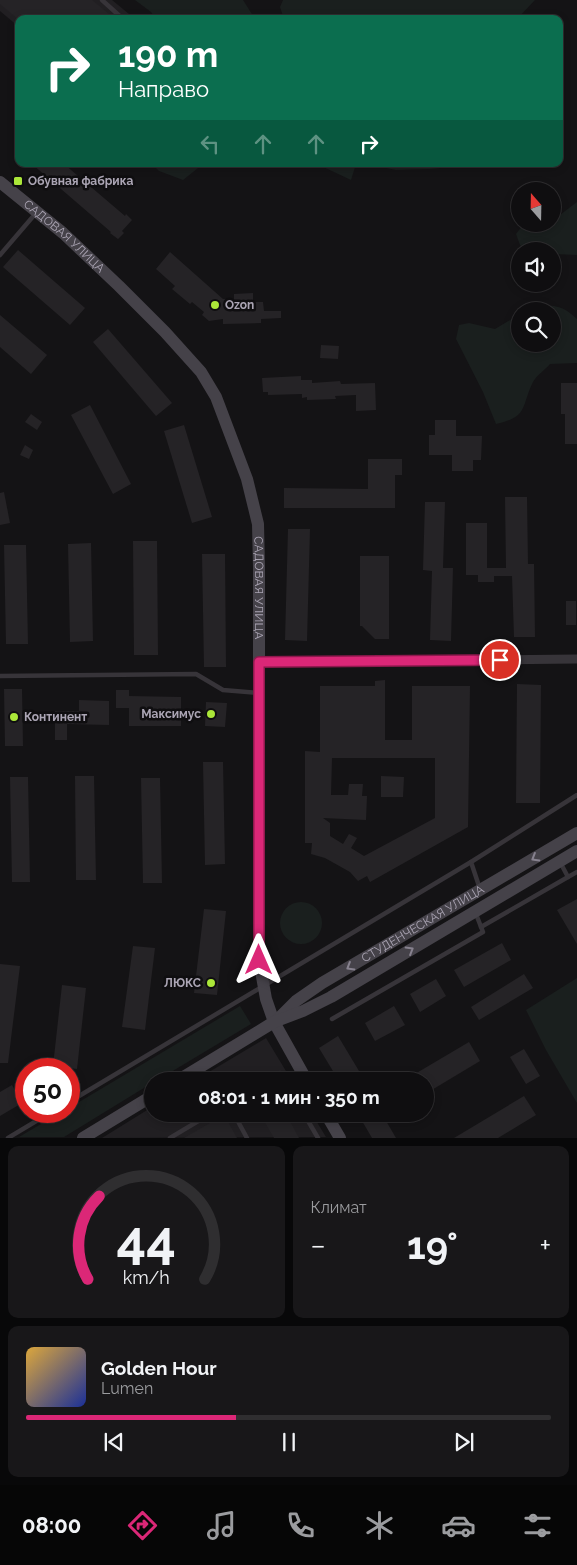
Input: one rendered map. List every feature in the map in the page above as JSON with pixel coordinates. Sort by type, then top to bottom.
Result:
[{"type":"main road","name":"САДОВАЯ УЛИЦА","points":[[0,182],[62,233],[165,332],[201,372],[216,397],[247,479],[258,524],[259,960],[263,987],[274,1022],[302,1072]]},
{"type":"main road","name":"СТУДЕНЧЕСКАЯ УЛИЦА","points":[[274,1022],[296,1001],[322,983],[577,833]]},
{"type":"main road","name":"СТУДЕНЧЕСКАЯ УЛИЦА","points":[[192,1072],[274,1022],[303,1011],[331,997],[474,910],[577,851]]},
{"type":"main road","points":[[83,1138],[144,1101]]},
{"type":"main road","points":[[331,1122],[340,1138]]},
{"type":"street","points":[[259,662],[577,659]]},
{"type":"lane","points":[[102,0],[119,15]]},
{"type":"lane","points":[[0,255],[37,212]]},
{"type":"lane","points":[[0,676],[196,674],[223,690],[259,693]]},
{"type":"lane","points":[[80,1095],[471,862],[577,795]]},
{"type":"lane","points":[[559,861],[568,877]]},
{"type":"lane","points":[[471,862],[480,890]]},
{"type":"lane","points":[[481,926],[577,872]]},
{"type":"lane","points":[[332,1019],[483,932],[474,910]]},
{"type":"lane","points":[[170,1138],[197,1122]]},
{"type":"lane","points":[[238,1122],[247,1138]]},
{"type":"lane","points":[[309,1122],[318,1138]]},
{"type":"lane","points":[[8,1138],[33,1123]]},
{"type":"shaded area","points":[[0,0],[112,0],[130,15],[15,15],[15,24],[0,11]]},
{"type":"shaded area","points":[[135,0],[243,0],[252,15],[153,15]]},
{"type":"shaded area","points":[[283,0],[535,0],[521,15],[283,15],[280,7]]},
{"type":"shaded area","points":[[155,167],[199,167],[183,180],[159,171]]},
{"type":"shaded area","points":[[323,167],[355,167],[351,180]]},
{"type":"shaded area","points":[[382,167],[451,167],[430,169],[396,170]]},
{"type":"shaded area","points":[[577,202],[577,255],[561,254],[561,242],[519,242],[516,234],[518,232],[561,232],[561,214]]},
{"type":"shaded area","points":[[561,308],[577,319],[577,363],[550,364],[533,382],[519,414],[514,418],[496,424],[483,392],[456,339],[459,325],[469,323],[495,329],[511,319],[511,352],[561,352]]},
{"type":"shaded area","points":[[301,902],[316,908],[322,923],[316,938],[301,944],[286,938],[280,923],[286,908]]},
{"type":"shaded area","points":[[577,978],[577,1103],[546,1050],[526,1010]]},
{"type":"shaded area","points":[[240,1006],[251,1024],[171,1072],[144,1072],[144,1088],[64,1137],[19,1137],[43,1123],[80,1123],[80,1101]]},
{"type":"shaded area","points":[[266,1038],[287,1072],[209,1072]]},
{"type":"shaded area","points":[[144,1112],[144,1122],[317,1122],[326,1137],[102,1138]]},
{"type":"building","points":[[0,0],[92,0],[110,15],[15,16],[0,4]]},
{"type":"building","points":[[35,167],[68,167],[132,220],[122,231],[124,233],[118,239]]},
{"type":"building","points":[[18,250],[85,308],[70,325],[3,267]]},
{"type":"building","points":[[170,252],[223,299],[234,299],[234,294],[253,293],[253,302],[263,302],[264,311],[281,311],[281,318],[261,319],[261,323],[223,324],[223,319],[209,321],[202,315],[204,312],[192,302],[190,304],[172,289],[175,286],[156,269]]},
{"type":"building","points":[[0,315],[47,355],[31,374],[0,347]]},
{"type":"building","points":[[108,329],[172,403],[156,416],[93,342]]},
{"type":"building","points":[[321,345],[339,346],[338,359],[320,358]]},
{"type":"building","points":[[301,376],[301,380],[312,380],[312,383],[340,381],[341,384],[375,383],[376,410],[356,411],[356,395],[335,396],[336,399],[307,400],[307,397],[302,398],[302,394],[268,395],[268,392],[263,392],[262,378]]},
{"type":"building","points":[[561,383],[577,383],[577,444],[565,444],[565,414],[561,414]]},
{"type":"building","points":[[90,405],[131,484],[113,494],[71,415]]},
{"type":"building","points":[[31,414],[42,422],[37,430],[25,422]]},
{"type":"building","points":[[435,420],[456,420],[456,436],[482,436],[481,460],[473,460],[473,471],[452,471],[452,455],[429,455],[429,435],[435,435]]},
{"type":"building","points":[[184,425],[212,517],[192,523],[164,431]]},
{"type":"building","points":[[25,445],[33,450],[29,459],[20,455]]},
{"type":"building","points":[[368,459],[402,459],[402,475],[395,475],[395,508],[284,508],[284,488],[368,489]]},
{"type":"building","points":[[4,492],[10,523],[0,525],[0,493]]},
{"type":"building","points":[[505,497],[527,497],[528,564],[534,564],[535,637],[514,637],[512,576],[494,576],[494,582],[478,582],[478,575],[466,575],[466,523],[487,523],[487,568],[506,568]]},
{"type":"building","points":[[425,502],[445,502],[443,568],[453,568],[451,641],[430,640],[432,571],[423,570]]},
{"type":"building","points":[[288,529],[310,529],[307,641],[285,640]]},
{"type":"building","points":[[133,541],[157,541],[158,655],[134,655]]},
{"type":"building","points":[[91,543],[93,641],[70,642],[68,544]]},
{"type":"building","points":[[4,545],[26,545],[28,644],[6,644]]},
{"type":"building","points":[[202,554],[225,554],[226,667],[204,667]]},
{"type":"building","points":[[360,556],[389,556],[389,639],[375,639],[360,626]]},
{"type":"building","points":[[566,601],[576,601],[576,625],[566,625]]},
{"type":"building","points":[[385,680],[385,740],[412,740],[412,686],[470,686],[468,827],[370,882],[367,876],[358,881],[350,872],[325,858],[311,854],[312,843],[305,843],[305,751],[320,752],[320,686],[375,686],[375,681]],"holes":[[[332,758],[435,758],[435,818],[364,856],[351,848],[357,838],[349,834],[343,844],[330,836],[330,823],[323,818],[366,820],[367,796],[362,796],[363,784],[349,784],[348,795],[331,795]]]},
{"type":"building","points":[[517,684],[541,685],[540,803],[516,803]]},
{"type":"building","name":"Континент","points":[[4,689],[22,689],[23,746],[5,746]]},
{"type":"building","points":[[116,690],[129,690],[129,696],[181,697],[181,726],[129,726],[129,708],[116,708]]},
{"type":"building","points":[[79,700],[109,701],[109,725],[67,724],[67,740],[55,740],[55,711],[79,711]]},
{"type":"building","points":[[206,702],[227,703],[225,727],[205,726]]},
{"type":"building","points":[[203,762],[223,762],[225,864],[205,865]]},
{"type":"building","points":[[75,776],[94,776],[96,880],[76,880]]},
{"type":"building","points":[[381,776],[404,777],[403,797],[381,797]]},
{"type":"building","points":[[10,777],[28,777],[30,882],[12,882]]},
{"type":"building","points":[[141,778],[160,778],[162,883],[143,883]]},
{"type":"building","points":[[577,899],[577,944],[557,910]]},
{"type":"building","points":[[204,909],[226,911],[217,995],[194,993]]},
{"type":"building","points":[[502,943],[511,960],[464,987],[454,970]]},
{"type":"building","points":[[133,946],[155,948],[145,1030],[122,1027]]},
{"type":"building","points":[[0,964],[20,966],[8,1063],[0,1063]]},
{"type":"building","points":[[524,974],[533,988],[479,1020],[471,1007]]},
{"type":"building","points":[[436,979],[446,996],[420,1012],[410,994]]},
{"type":"building","points":[[62,985],[86,988],[78,1058],[54,1058]]},
{"type":"building","points":[[394,1006],[405,1025],[375,1041],[365,1023]]},
{"type":"building","points":[[338,1036],[360,1072],[334,1072],[319,1048]]},
{"type":"building","points":[[469,1042],[480,1061],[434,1089],[434,1072],[418,1072]]},
{"type":"building","points":[[524,1049],[540,1076],[526,1084],[510,1057]]},
{"type":"building","points":[[12,1085],[15,1090],[15,1107],[0,1116],[0,1092]]},
{"type":"building","points":[[524,1096],[536,1115],[498,1138],[454,1138]]},
{"type":"building","points":[[212,1122],[228,1122],[237,1138],[184,1138]]},
{"type":"building","points":[[265,1122],[290,1122],[299,1138],[274,1138]]},
{"type":"building","points":[[363,1122],[387,1122],[396,1138],[372,1138]]},
{"type":"place","name":"Обувная фабрика","points":[[18,181]]},
{"type":"place","name":"Ozon","points":[[215,305]]},
{"type":"place","name":"Максимус","points":[[211,714]]},
{"type":"place","name":"Континент","points":[[14,717]]},
{"type":"place","name":"ЛЮКС","points":[[211,983]]},
{"type":"route","points":[[259,960],[259,662],[500,660]]}]
